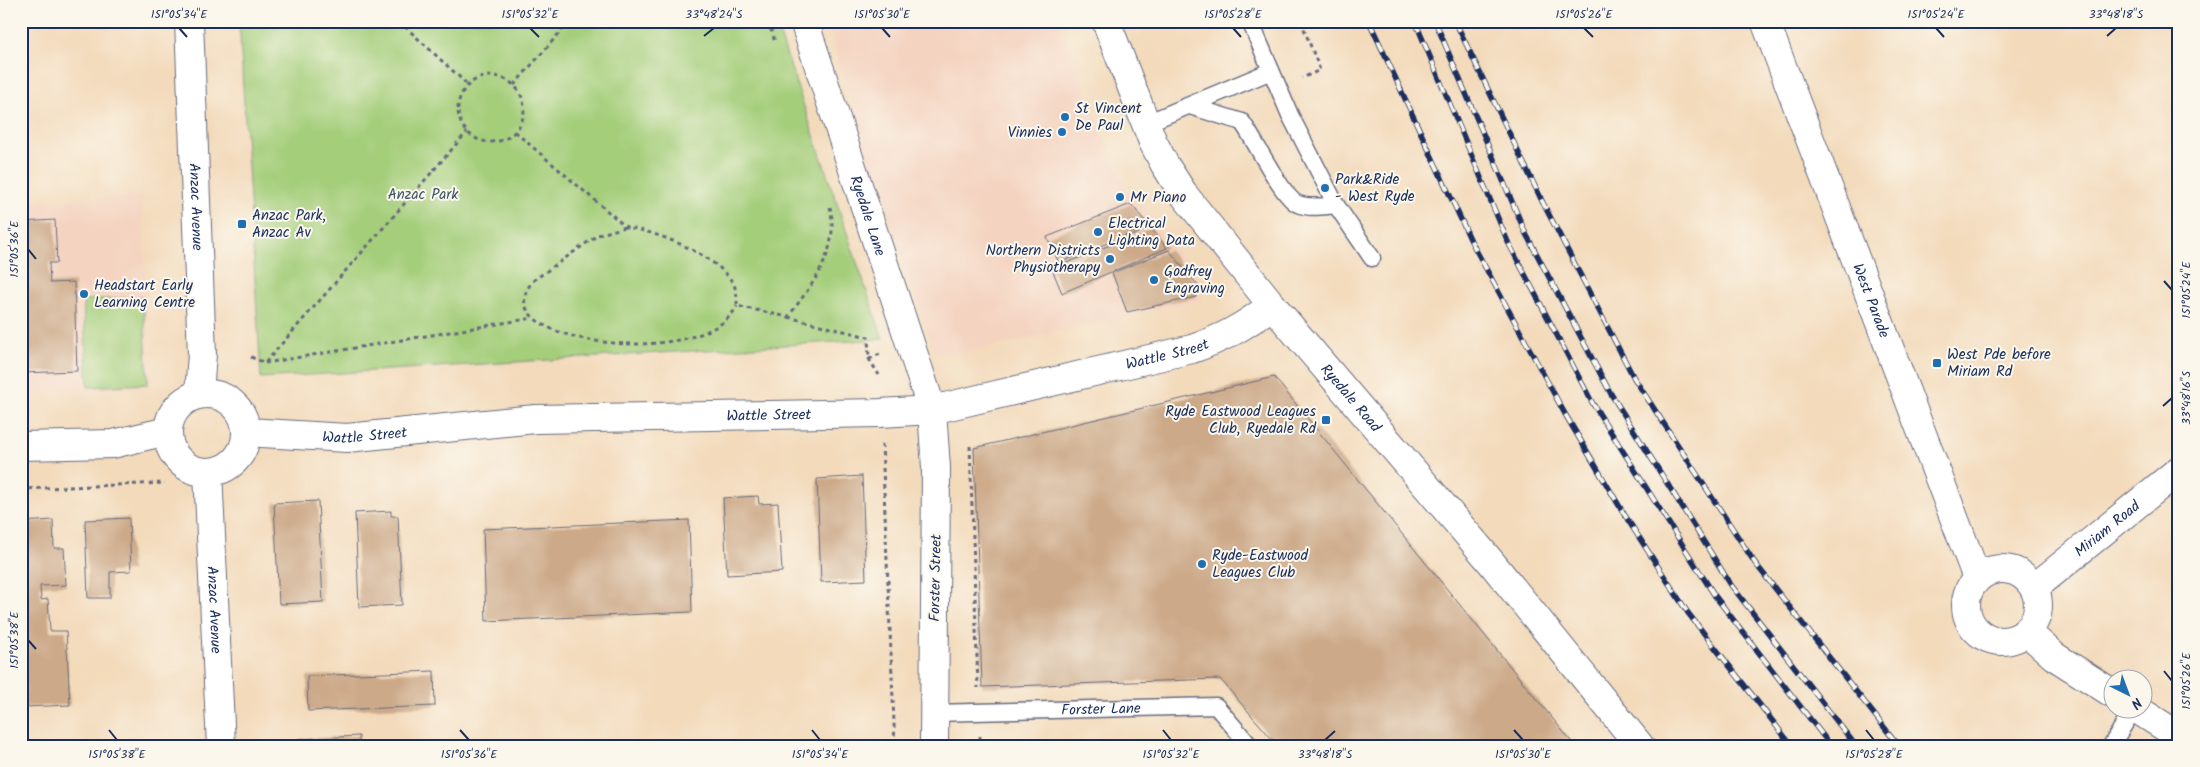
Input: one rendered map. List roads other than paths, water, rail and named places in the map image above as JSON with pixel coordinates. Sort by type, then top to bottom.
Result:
[{"type":"street","name":"Anzac Avenue","points":[[189,21],[202,354],[199,394]]},
{"type":"street","name":"Ryedale Lane","points":[[804,21],[932,410]]},
{"type":"street","name":"Ryedale Road","points":[[1106,21],[1165,166],[1185,196],[1272,306],[1490,562],[1640,746]]},
{"type":"street","name":"West Parade","points":[[1765,21],[1977,578]]},
{"type":"street","name":"Wattle Street","points":[[246,432],[347,438],[535,419],[880,413],[932,410],[1219,340],[1244,327],[1272,306]]},
{"type":"street","points":[[199,394],[219,395],[235,405],[243,417],[246,432],[242,451],[236,460],[228,466],[208,472],[195,471],[183,465],[174,456],[169,444],[167,431],[169,420],[180,403],[199,394]]},
{"type":"street","name":"Forster Street","points":[[932,410],[936,468],[934,746]]},
{"type":"street","points":[[21,446],[113,444],[167,431]]},
{"type":"street","name":"Miriam Road","points":[[2034,588],[2179,470]]},
{"type":"street","name":"Anzac Avenue","points":[[208,472],[221,746]]},
{"type":"street","points":[[2006,569],[2018,572],[2028,580],[2034,588],[2038,600],[2033,622],[2026,631],[2015,638],[2001,640],[1989,638],[1978,632],[1970,622],[1966,610],[1968,591],[1977,578],[1987,571],[2006,569]]},
{"type":"street","points":[[2026,631],[2054,656],[2102,687]]},
{"type":"street","points":[[2152,719],[2179,736]]},
{"type":"lane","points":[[1250,21],[1278,88],[1336,205],[1372,258]]},
{"type":"lane","points":[[1147,123],[1271,71]]},
{"type":"lane","points":[[1190,106],[1242,122],[1284,190],[1296,204],[1312,207],[1336,205]]},
{"type":"lane","name":"Forster Lane","points":[[933,713],[1216,706],[1250,746]]},
{"type":"lane","points":[[2111,746],[2127,720]]},
{"type":"railway","points":[[1369,21],[1471,241],[1565,414],[1624,514],[1688,613],[1792,746]]},
{"type":"railway","points":[[1415,21],[1508,242],[1593,404],[1715,596],[1831,746]]},
{"type":"railway","points":[[1435,21],[1525,232],[1611,394],[1731,585],[1856,746]]},
{"type":"railway","points":[[1455,21],[1543,203],[1634,378],[1755,563],[1899,746]]},
{"type":"place","name":"St Vincent De Paul","points":[[1065,117]]},
{"type":"place","name":"Vinnies","points":[[1062,132]]},
{"type":"place","name":"Park&Ride - West Ryde","points":[[1325,188]]},
{"type":"place","name":"Mr Piano","points":[[1120,197]]},
{"type":"place","name":"Anzac Park, Anzac Av","points":[[242,224]]},
{"type":"place","name":"Electrical Lighting Data","points":[[1098,232]]},
{"type":"place","name":"Northern Districts Physiotherapy","points":[[1110,259]]},
{"type":"place","name":"Godfrey Engraving","points":[[1154,280]]},
{"type":"place","name":"Headstart Early Learning Centre","points":[[84,294]]},
{"type":"place","name":"West Pde before Miriam Rd","points":[[1937,363]]},
{"type":"place","name":"Ryde Eastwood Leagues Club, Ryedale Rd","points":[[1326,420]]},
{"type":"place","name":"Ryde-Eastwood Leagues Club","points":[[1202,564]]},
{"type":"park label","name":"Anzac Park","points":[[423,194]]}]
